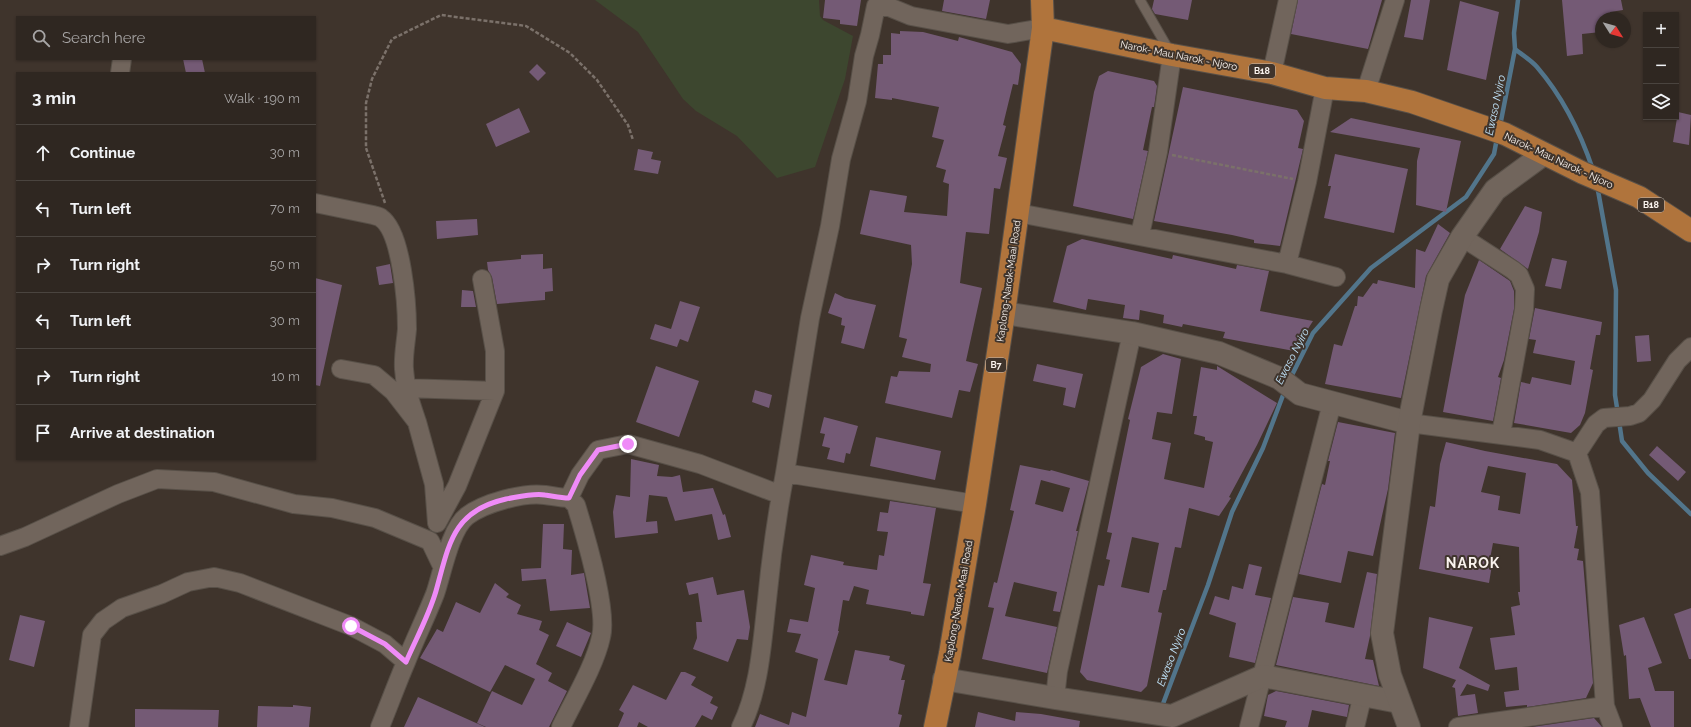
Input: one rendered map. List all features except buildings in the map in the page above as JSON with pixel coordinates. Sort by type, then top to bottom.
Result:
[{"type":"highway","name":"Kaplong-Narok-Maai Road","points":[[935,727],[950,654],[976,504],[1043,28],[1042,0]]},
{"type":"highway","name":"Narok- Mau Narok - Njoro","points":[[1043,28],[1172,55],[1272,73],[1325,88],[1366,91],[1412,102],[1505,134],[1583,173],[1608,182],[1639,197],[1691,231]]},
{"type":"street","points":[[1272,73],[1288,0]]},
{"type":"street","points":[[1366,91],[1395,0]]},
{"type":"street","points":[[741,727],[751,700],[761,652],[780,495],[785,473],[810,318],[830,226],[841,159],[857,101],[864,56],[870,35],[875,3],[911,16],[1008,34],[1043,28]]},
{"type":"street","points":[[1140,235],[1158,152],[1172,55]]},
{"type":"street","points":[[120,72],[122,60]]},
{"type":"street","points":[[1286,264],[1307,182],[1325,88]]},
{"type":"street","points":[[1409,727],[1390,675],[1382,633],[1409,423],[1438,280],[1462,237],[1495,190],[1544,154]]},
{"type":"street","points":[[316,203],[381,218],[388,225],[396,245],[404,278],[407,328],[404,368],[406,388],[434,484],[437,523]]},
{"type":"street","points":[[1018,213],[1286,264],[1336,277]]},
{"type":"street","points":[[1462,237],[1513,270],[1519,275],[1525,289],[1524,310],[1501,434]]},
{"type":"street","points":[[430,541],[437,523],[458,486],[495,391],[495,352],[482,279]]},
{"type":"street","points":[[1004,313],[1132,333],[1219,353],[1279,378],[1300,394],[1332,403],[1409,423],[1540,440],[1577,453]]},
{"type":"street","points":[[1055,698],[1063,648],[1132,333]]},
{"type":"street","points":[[1577,453],[1596,424],[1604,418],[1630,416],[1639,413],[1652,400],[1677,361],[1691,347]]},
{"type":"street","points":[[341,369],[374,375],[393,391],[417,422]]},
{"type":"street","points":[[406,388],[495,391]]},
{"type":"street","points":[[1249,727],[1332,403]]},
{"type":"street","points":[[569,498],[580,475],[598,450],[628,444],[700,464],[780,495]]},
{"type":"street","points":[[1577,453],[1590,492],[1605,706],[1613,727]]},
{"type":"street","points":[[785,473],[976,504]]},
{"type":"street","points":[[0,546],[25,537],[118,494],[157,479],[214,482],[294,504],[332,508],[374,518],[430,541],[442,566]]},
{"type":"street","points":[[380,727],[435,593],[442,566],[458,526],[466,517],[481,507],[517,497],[545,495],[556,498],[569,498],[576,505],[593,571],[602,615],[602,637],[561,727]]},
{"type":"street","points":[[79,727],[92,635],[103,622],[122,608],[162,594],[188,582],[214,577],[240,582],[351,626],[385,644],[406,662]]},
{"type":"street","points":[[944,679],[1172,716],[1262,676],[1399,702]]},
{"type":"street","points":[[1356,727],[1363,694]]},
{"type":"street","points":[[1458,727],[1605,706]]},
{"type":"lane","points":[[1140,0],[1172,55]]},
{"type":"path","points":[[388,225],[384,197],[366,148],[366,103],[372,79],[392,39],[441,15],[526,26],[570,53],[597,80],[628,125],[633,140]]},
{"type":"path","points":[[1158,152],[1307,182]]},
{"type":"green space","points":[[595,0],[819,0],[820,16],[823,20],[853,36],[845,79],[815,167],[777,178],[737,136],[696,111],[683,99],[638,32]]},
{"type":"waterway","name":"Ewaso Nyiro","points":[[1500,126],[1515,49],[1514,33],[1518,0]]},
{"type":"waterway","points":[[1515,49],[1535,64],[1555,90],[1577,129],[1593,170]]},
{"type":"waterway","name":"Ewaso Nyiro","points":[[1290,379],[1313,333],[1371,268],[1466,197],[1494,154],[1497,138]]},
{"type":"waterway","points":[[1597,185],[1616,290],[1615,395],[1618,414]]},
{"type":"waterway","name":"Ewaso Nyiro","points":[[1161,709],[1208,585],[1232,512],[1263,448],[1285,390]]},
{"type":"waterway","points":[[1619,421],[1622,441],[1648,473],[1691,514]]},
{"type":"district","name":"NAROK","points":[[1473,563]]},
{"type":"route","points":[[351,626],[385,644],[406,662],[435,593],[442,566],[458,526],[466,517],[481,507],[517,497],[545,495],[556,498],[569,498],[580,475],[598,450],[628,444]]}]
